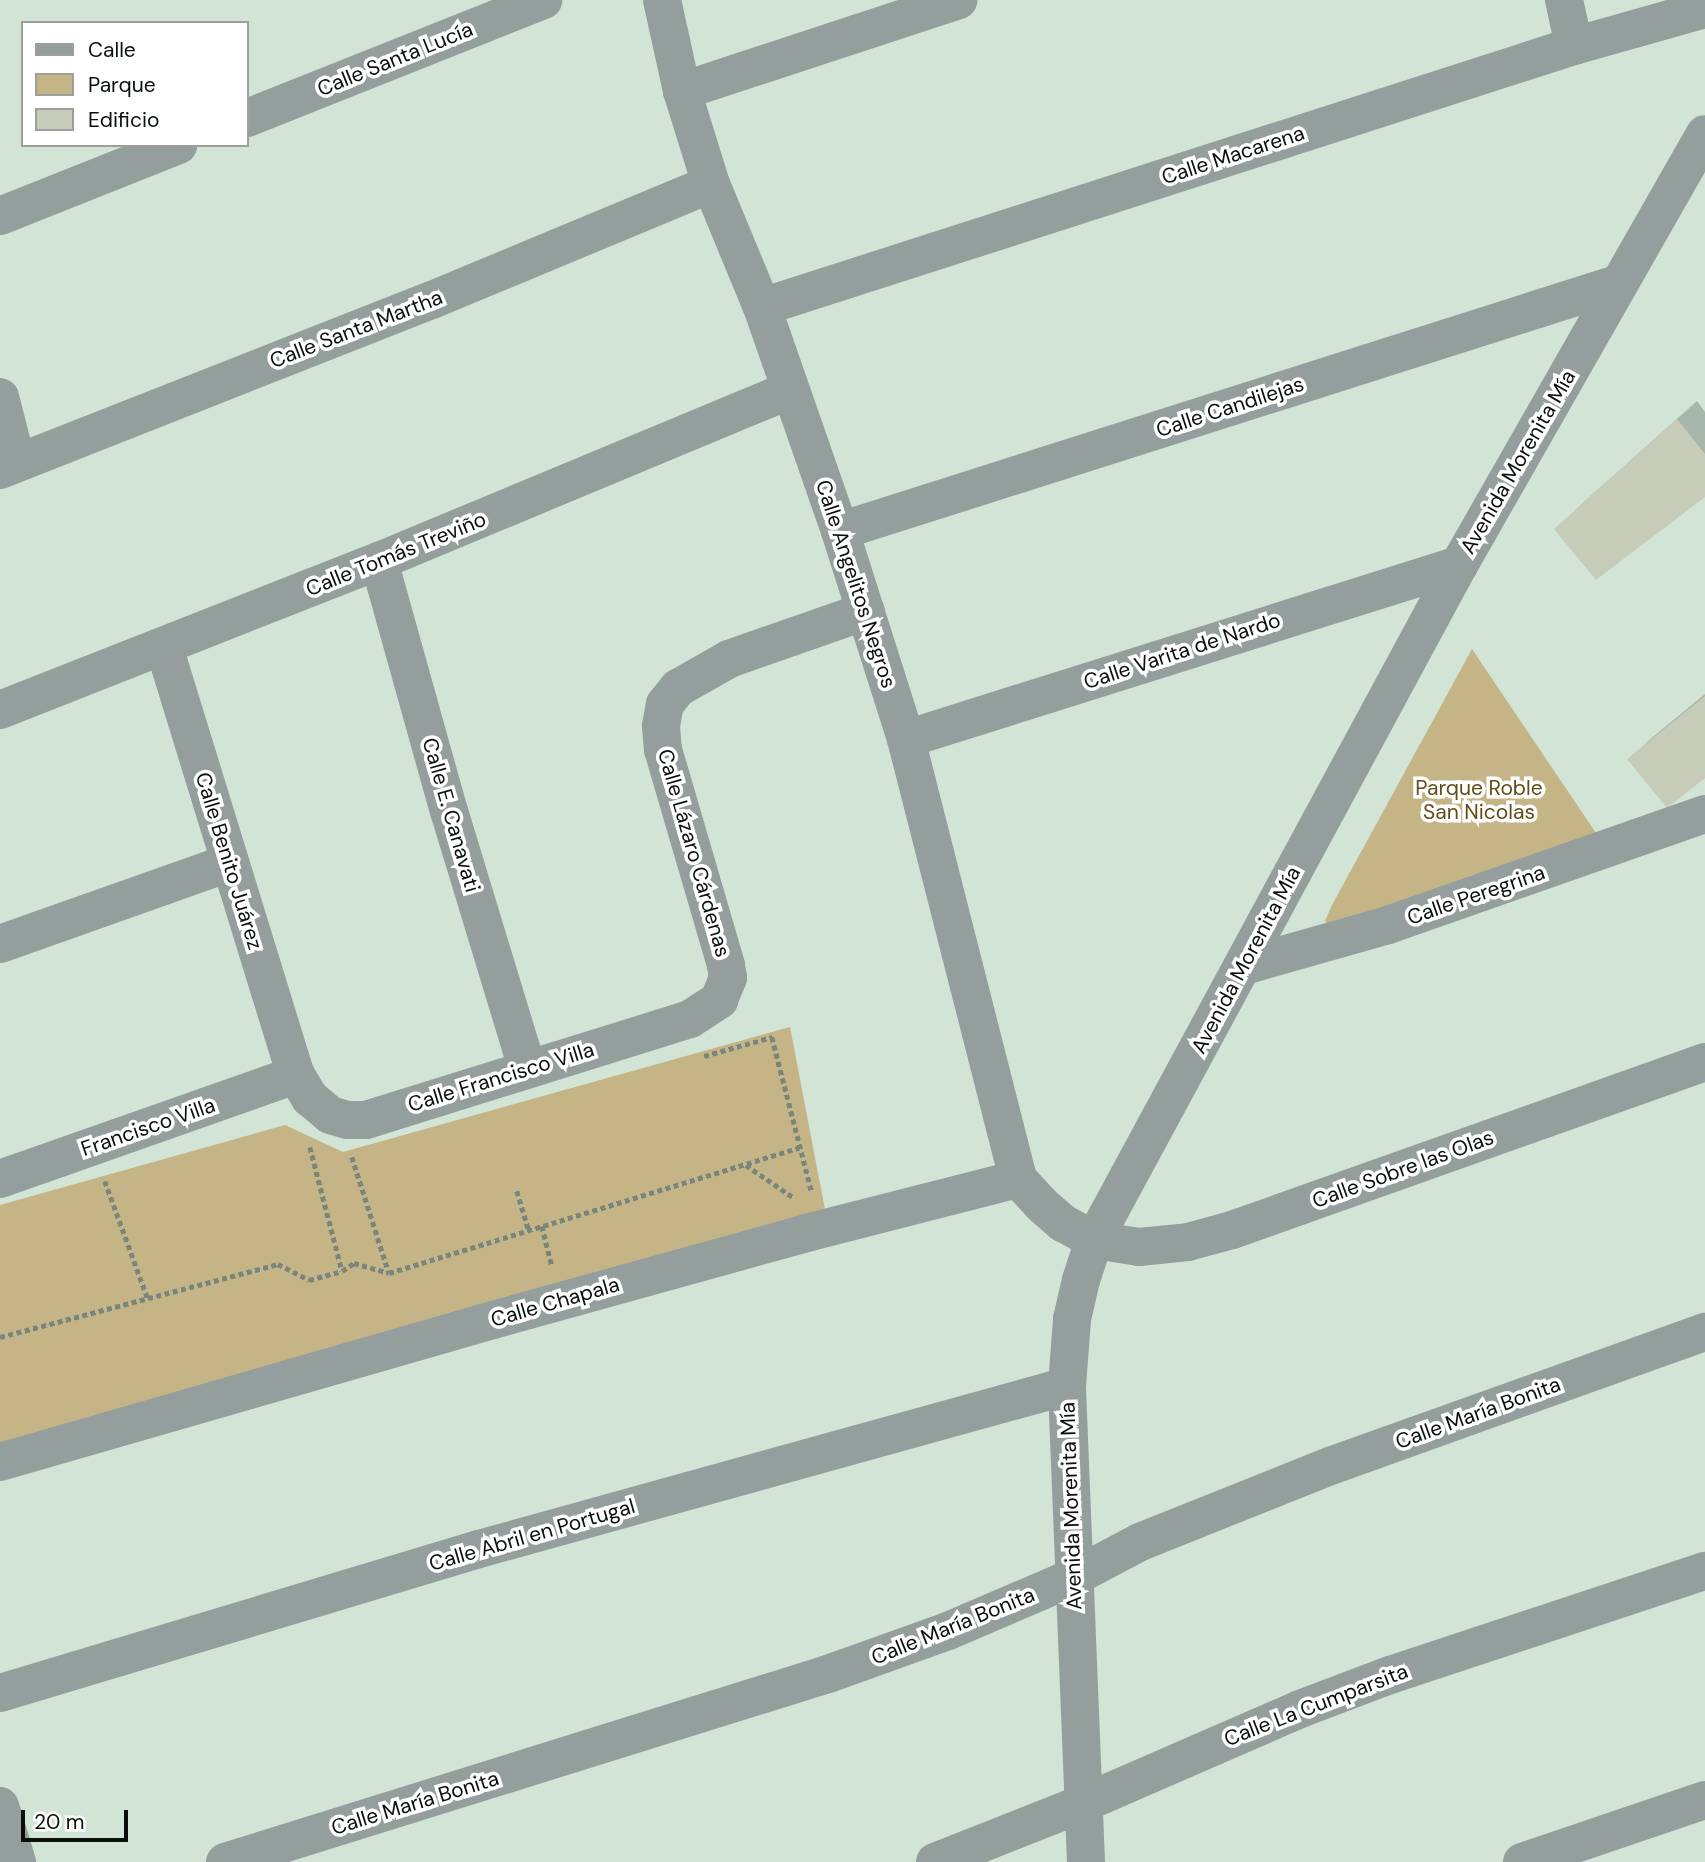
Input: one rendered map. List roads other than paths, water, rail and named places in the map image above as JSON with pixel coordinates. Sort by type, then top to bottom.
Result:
[{"type":"street","name":"Calle Santa Lucía","points":[[248,118],[543,0]]},
{"type":"street","name":"Calle Angelitos Negros","points":[[662,0],[682,91],[711,184],[762,307],[840,531],[906,739],[1018,1179]]},
{"type":"street","points":[[682,91],[958,0]]},
{"type":"street","points":[[1564,0],[1574,46]]},
{"type":"street","name":"Calle Macarena","points":[[762,307],[1574,46],[1705,9]]},
{"type":"street","name":"Avenida Morenita Mía","points":[[1086,1862],[1067,1386],[1072,1319],[1094,1240],[1459,565],[1704,139]]},
{"type":"street","points":[[0,216],[173,147]]},
{"type":"street","name":"Calle Santa Martha","points":[[8,467],[420,305],[711,184]]},
{"type":"street","name":"Calle Candilejas","points":[[840,531],[1620,283]]},
{"type":"street","name":"Calle Tomás Treviño","points":[[0,710],[379,561],[789,390]]},
{"type":"street","points":[[0,397],[8,467]]},
{"type":"street","name":"Calle E. Canavati","points":[[379,561],[449,811],[527,1068]]},
{"type":"street","name":"Calle Varita de Nardo","points":[[906,739],[1459,565]]},
{"type":"street","name":"Calle Lázaro Cárdenas","points":[[719,1000],[729,978],[663,750],[661,726],[665,704],[678,688],[729,659],[866,611]]},
{"type":"street","name":"Calle Benito Juárez","points":[[164,647],[296,1075]]},
{"type":"street","name":"Calle Peregrina","points":[[1244,966],[1388,925],[1705,814]]},
{"type":"street","points":[[0,944],[229,863]]},
{"type":"street","name":"Calle Francisco Villa","points":[[296,1075],[310,1098],[330,1115],[347,1120],[366,1120],[690,1019],[719,1000]]},
{"type":"street","name":"Calle Sobre las Olas","points":[[1094,1240],[1139,1247],[1188,1242],[1232,1230],[1705,1062]]},
{"type":"street","name":"Francisco Villa","points":[[0,1179],[296,1075]]},
{"type":"street","points":[[1018,1179],[1063,1223],[1094,1240]]},
{"type":"street","name":"Calle Chapala","points":[[0,1462],[506,1316],[810,1232],[1018,1179]]},
{"type":"street","name":"Calle María Bonita","points":[[225,1862],[828,1674],[948,1631],[1074,1577],[1140,1542],[1333,1465],[1705,1332]]},
{"type":"street","name":"Calle Abril en Portugal","points":[[0,1693],[492,1545],[1067,1386]]},
{"type":"street","name":"Calle La Cumparsita","points":[[935,1862],[1084,1803],[1214,1744],[1351,1690],[1705,1571]]},
{"type":"street","points":[[1522,1862],[1705,1800]]},
{"type":"street","points":[[0,1806],[17,1862]]},
{"type":"park label","name":"Parque Roble San Nicolas","points":[[1479,800]]}]
